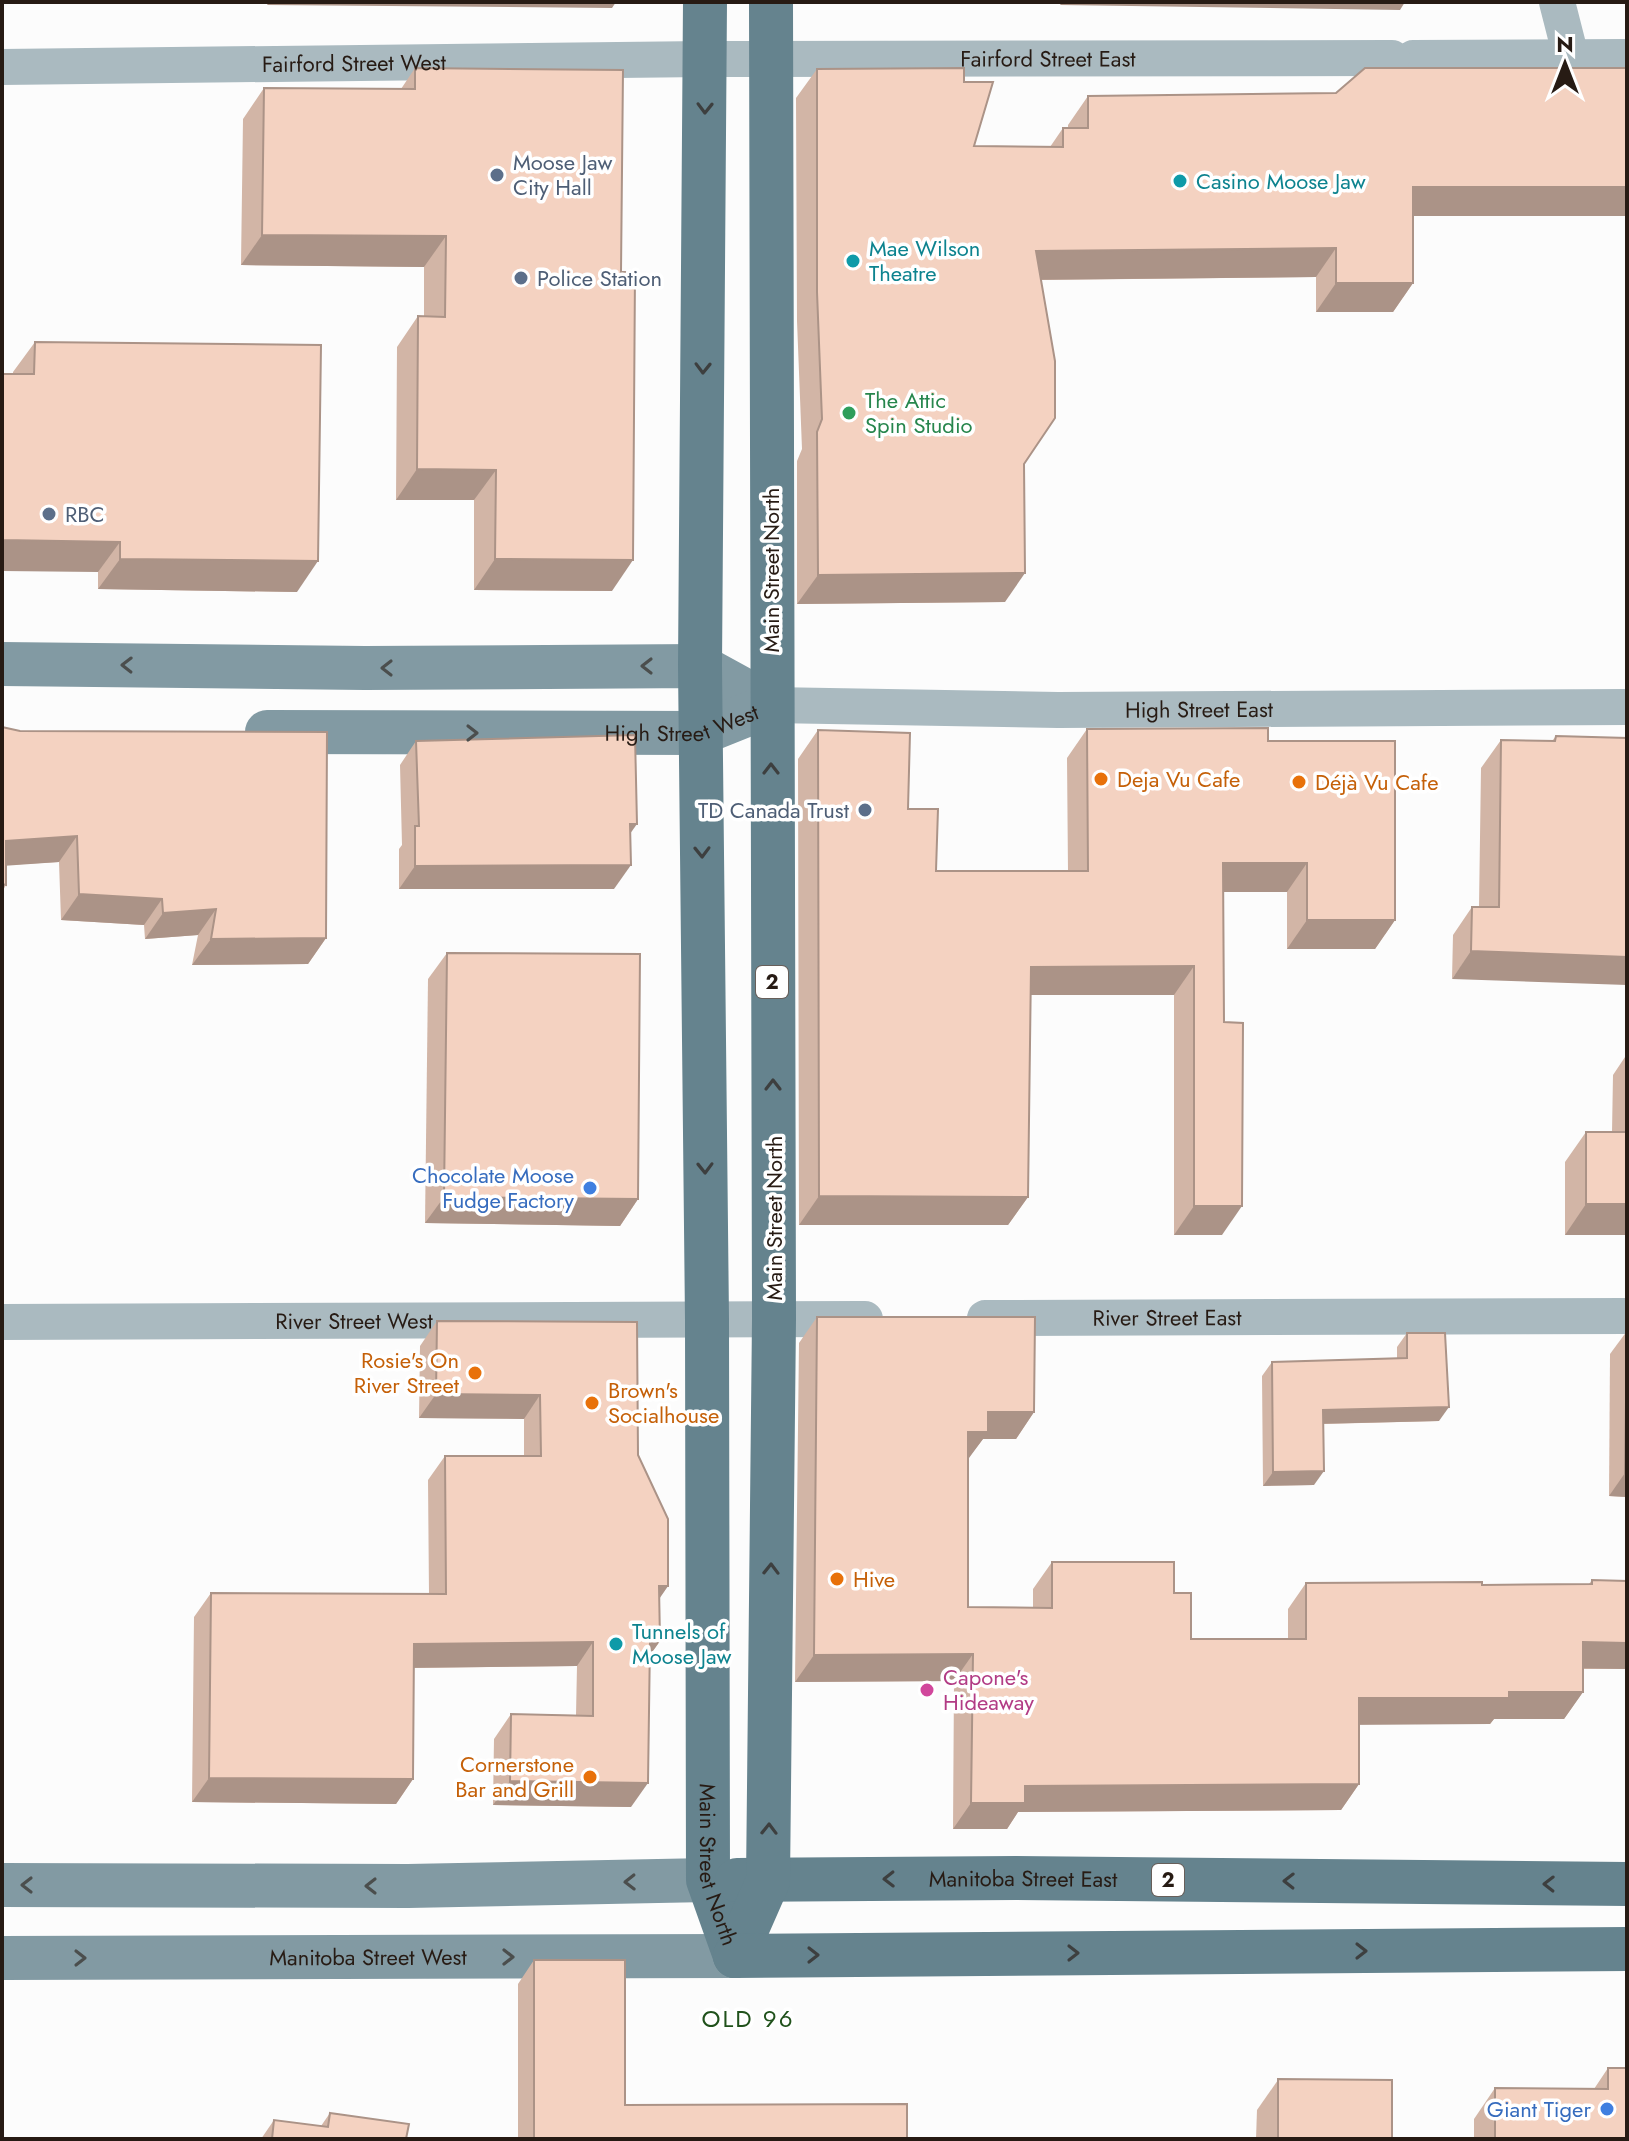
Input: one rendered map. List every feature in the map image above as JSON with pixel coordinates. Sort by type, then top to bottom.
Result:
[{"type":"main road","name":"Main Street North","points":[[705,2],[700,666],[707,1320],[708,1880],[735,1956]]},
{"type":"main road","name":"Main Street North","points":[[735,1956],[768,1881],[774,1319],[771,2]]},
{"type":"main road","name":"High Street West","points":[[2,664],[365,668],[700,666],[771,705]]},
{"type":"main road","name":"High Street West","points":[[225,732],[701,733],[771,705]]},
{"type":"main road","name":"Manitoba Street East","points":[[708,1880],[1016,1878],[1627,1884]]},
{"type":"main road","points":[[2,1885],[408,1886],[708,1880]]},
{"type":"main road","points":[[735,1956],[1627,1949]]},
{"type":"main road","name":"Manitoba Street West","points":[[2,1958],[735,1956]]},
{"type":"street","points":[[1557,2],[1571,57]]},
{"type":"street","name":"Fairford Street East","points":[[705,59],[1627,57]]},
{"type":"street","name":"Fairford Street West","points":[[2,67],[705,59]]},
{"type":"street","name":"High Street East","points":[[771,705],[1058,710],[1627,707]]},
{"type":"street","name":"River Street East","points":[[949,1319],[1627,1316]]},
{"type":"street","points":[[707,1320],[901,1319]]},
{"type":"street","name":"River Street West","points":[[2,1322],[707,1320]]},
{"type":"building","points":[[415,68],[623,70],[621,272],[635,272],[633,560],[495,559],[496,470],[417,469],[418,316],[445,317],[446,236],[262,235],[264,88],[415,89]]},
{"type":"building","points":[[964,68],[964,82],[993,82],[974,146],[1063,147],[1063,128],[1088,128],[1088,96],[1336,93],[1365,68],[1627,68],[1627,187],[1413,187],[1413,283],[1336,283],[1336,248],[1036,251],[1055,361],[1055,418],[1024,464],[1025,573],[818,575],[817,432],[822,419],[817,292],[817,69]]},
{"type":"building","points":[[35,342],[321,345],[318,561],[120,559],[120,542],[2,540],[2,374],[34,374]]},
{"type":"building","points":[[2,727],[20,731],[327,732],[326,938],[211,939],[216,909],[163,913],[162,899],[79,894],[77,836],[6,841],[6,885],[2,884]]},
{"type":"building","points":[[1268,728],[1268,741],[1395,741],[1395,920],[1307,920],[1307,863],[1223,863],[1224,1022],[1243,1023],[1242,1206],[1194,1206],[1194,966],[1031,967],[1028,1197],[819,1196],[818,730],[910,733],[908,809],[938,809],[936,871],[1088,871],[1087,729]]},
{"type":"building","points":[[635,735],[637,824],[630,824],[631,865],[415,866],[415,826],[419,826],[416,741]]},
{"type":"building","points":[[1556,736],[1627,738],[1627,957],[1471,951],[1472,907],[1499,907],[1501,740],[1555,741]]},
{"type":"building","points":[[447,953],[640,954],[638,1199],[444,1197]]},
{"type":"building","points":[[1586,1132],[1627,1132],[1627,1204],[1586,1204]]},
{"type":"building","points":[[817,1317],[1035,1317],[1034,1412],[988,1412],[988,1432],[968,1432],[968,1607],[1052,1608],[1052,1562],[1174,1562],[1174,1593],[1191,1593],[1191,1639],[1306,1639],[1306,1583],[1482,1582],[1482,1585],[1627,1581],[1627,1643],[1583,1642],[1583,1692],[1509,1692],[1509,1698],[1359,1698],[1359,1784],[1025,1786],[1025,1803],[971,1803],[973,1654],[814,1655]]},
{"type":"building","points":[[437,1321],[637,1322],[638,1455],[668,1519],[668,1586],[659,1586],[660,1641],[650,1641],[648,1783],[510,1781],[511,1714],[593,1716],[593,1642],[414,1644],[413,1779],[209,1778],[211,1593],[446,1594],[445,1456],[541,1456],[540,1395],[436,1394]]},
{"type":"building","points":[[1627,1331],[1627,1473],[1625,1473]]},
{"type":"building","points":[[1407,1333],[1445,1333],[1449,1407],[1323,1410],[1324,1471],[1273,1472],[1272,1362],[1407,1358]]},
{"type":"building","points":[[534,1960],[625,1960],[625,2105],[907,2104],[907,2139],[534,2139]]},
{"type":"building","points":[[1608,2068],[1627,2068],[1627,2139],[1495,2139],[1495,2088],[1608,2089]]},
{"type":"building","points":[[1278,2079],[1392,2080],[1392,2139],[1278,2139]]},
{"type":"building","points":[[330,2113],[409,2124],[406,2139],[272,2139],[274,2120],[328,2127]]},
{"type":"place","name":"Moose Jaw City Hall","points":[[497,175]]},
{"type":"place","name":"Casino Moose Jaw","points":[[1180,181]]},
{"type":"place","name":"Mae Wilson Theatre","points":[[853,261]]},
{"type":"place","name":"Police Station","points":[[521,278]]},
{"type":"place","name":"The Attic Spin Studio","points":[[849,413]]},
{"type":"place","name":"RBC","points":[[49,514]]},
{"type":"place","name":"Deja Vu Cafe","points":[[1101,779]]},
{"type":"place","name":"Déjà Vu Cafe","points":[[1299,782]]},
{"type":"place","name":"TD Canada Trust","points":[[865,810]]},
{"type":"place","name":"Chocolate Moose Fudge Factory","points":[[590,1188]]},
{"type":"place","name":"Rosie's On River Street","points":[[475,1373]]},
{"type":"place","name":"Brown's Socialhouse","points":[[592,1403]]},
{"type":"place","name":"Hive","points":[[837,1579]]},
{"type":"place","name":"Tunnels of Moose Jaw","points":[[616,1644]]},
{"type":"place","name":"Capone's Hideaway","points":[[927,1690]]},
{"type":"place","name":"Cornerstone Bar and Grill","points":[[590,1777]]},
{"type":"place","name":"Giant Tiger","points":[[1607,2109]]},
{"type":"district","name":"OLD 96","points":[[748,2018]]}]
